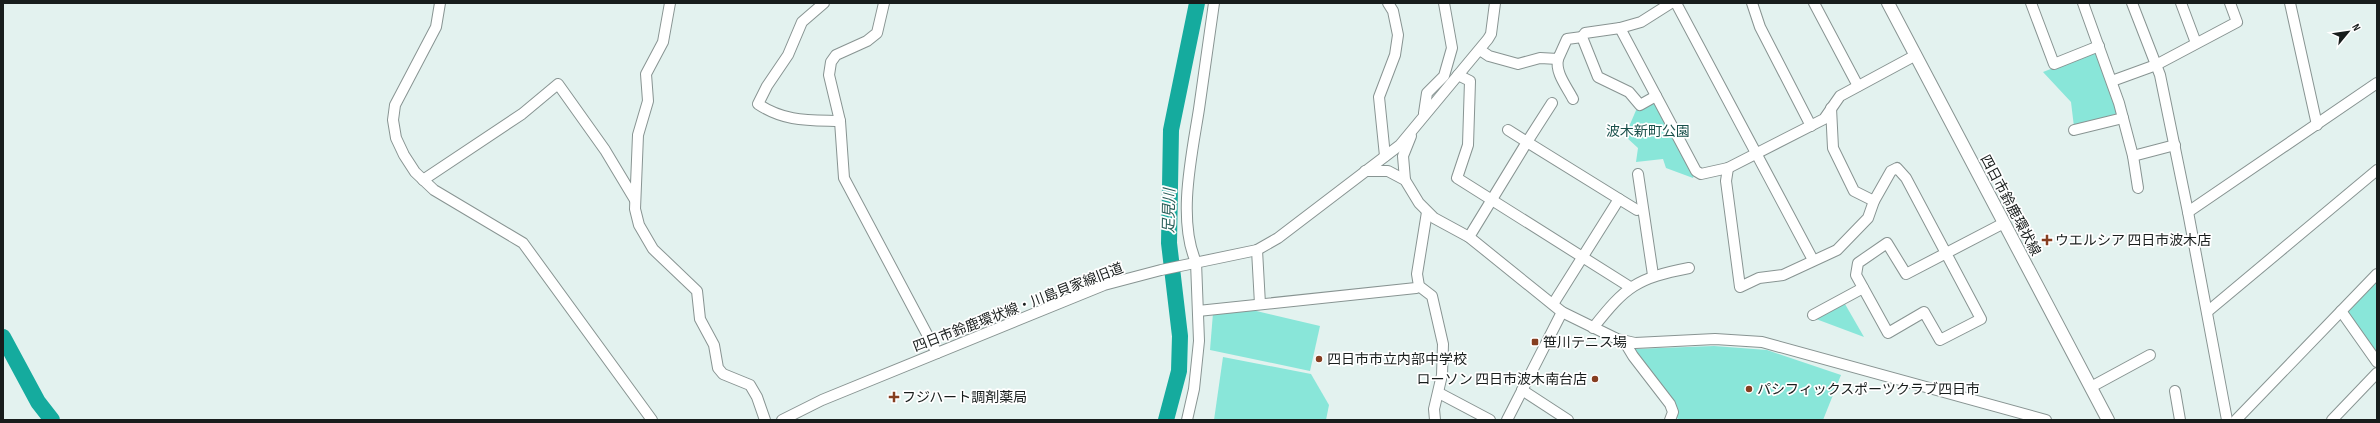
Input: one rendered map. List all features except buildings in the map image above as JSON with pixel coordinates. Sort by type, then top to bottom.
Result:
[{"type":"main road","name":"四日市鈴鹿環状線","points":[[1888,3],[2108,420]]},
{"type":"street","points":[[440,3],[436,27],[395,105],[393,120],[396,138],[415,172],[434,190],[524,243],[652,420]]},
{"type":"street","points":[[670,3],[663,42],[646,74],[648,101],[638,135],[635,200],[639,225],[653,249],[698,291],[700,319],[714,345],[718,368],[723,374],[750,384],[757,397],[765,420]]},
{"type":"street","points":[[824,3],[802,22],[788,55],[758,104],[773,114],[794,119],[840,121]]},
{"type":"street","points":[[884,3],[877,33],[867,41],[836,55],[831,62],[829,75],[840,121],[844,178],[937,353]]},
{"type":"street","points":[[1187,420],[1194,389],[1199,341],[1195,262],[1188,228],[1188,186],[1214,3]]},
{"type":"street","points":[[1385,156],[1379,97],[1395,55],[1398,35],[1393,11],[1388,3]]},
{"type":"street","points":[[1444,3],[1453,41],[1452,78]]},
{"type":"street","points":[[1452,78],[1480,50],[1491,34],[1494,3]]},
{"type":"street","points":[[1573,99],[1559,74],[1557,64],[1567,39],[1582,37],[1585,33],[1620,28],[1641,22],[1671,3]]},
{"type":"street","points":[[1676,3],[1813,260]]},
{"type":"street","points":[[1752,3],[1760,28],[1811,126]]},
{"type":"street","points":[[1814,3],[1858,86]]},
{"type":"street","points":[[2031,3],[2054,64],[2099,46]]},
{"type":"street","points":[[2083,3],[2112,81],[2133,156],[2138,188]]},
{"type":"street","points":[[2132,3],[2156,65],[2175,145],[2227,420]]},
{"type":"street","points":[[2181,3],[2196,43]]},
{"type":"street","points":[[2112,81],[2156,65],[2237,22],[2230,3]]},
{"type":"street","points":[[2290,3],[2317,125]]},
{"type":"street","points":[[1620,28],[1696,171],[1701,174],[1728,168],[1824,119],[1840,96],[1916,55]]},
{"type":"street","points":[[1582,37],[1598,77],[1629,92],[1640,104],[1656,96]]},
{"type":"street","points":[[1480,50],[1489,56],[1518,64],[1540,58],[1558,59]]},
{"type":"street","points":[[1452,78],[1470,81],[1470,129],[1468,145],[1457,178],[1630,287]]},
{"type":"street","name":"四日市鈴鹿環状線・川島貝家線旧道","points":[[782,420],[822,400],[1104,285],[1195,262],[1257,250],[1283,234],[1363,171],[1400,145],[1424,114],[1427,94],[1452,78]]},
{"type":"street","points":[[2188,212],[2377,83]]},
{"type":"street","points":[[422,180],[522,114],[558,84],[605,150],[635,200]]},
{"type":"street","points":[[1469,237],[1552,103]]},
{"type":"street","points":[[1831,108],[1833,148],[1854,191],[1874,201]]},
{"type":"street","points":[[2074,130],[2123,118]]},
{"type":"street","points":[[1415,126],[1403,156],[1405,180],[1426,212],[1469,237],[1562,312],[1593,328],[1624,341],[1635,343],[1715,339],[1762,342],[2046,420]]},
{"type":"street","points":[[1508,130],[1637,210]]},
{"type":"street","points":[[2133,156],[2175,145]]},
{"type":"street","points":[[1728,168],[1726,181],[1740,287],[1759,278],[1783,275],[1837,250],[1868,218],[1874,201],[1891,171],[1897,168],[1906,178],[1946,254],[1981,319],[1940,340],[1924,312],[1888,333],[1856,275],[1858,263],[1887,244],[1906,274],[1946,254],[2004,223]]},
{"type":"street","points":[[2207,312],[2377,170]]},
{"type":"street","points":[[1363,171],[1388,171],[1405,180]]},
{"type":"street","points":[[1638,174],[1653,275]]},
{"type":"street","points":[[1553,304],[1619,199]]},
{"type":"street","points":[[1426,212],[1417,274],[1419,286],[1432,296],[1443,344],[1442,375],[1439,393],[1434,409],[1435,420]]},
{"type":"street","points":[[1257,250],[1260,304]]},
{"type":"street","points":[[1593,328],[1610,307],[1630,287],[1653,275],[1689,268]]},
{"type":"street","points":[[2236,420],[2377,274]]},
{"type":"street","points":[[1198,311],[1416,288],[1419,286]]},
{"type":"street","points":[[1813,315],[1863,288]]},
{"type":"street","points":[[2341,311],[2377,362]]},
{"type":"street","points":[[1507,420],[1562,312]]},
{"type":"street","points":[[1624,341],[1633,356],[1670,404],[1673,412],[1670,420]]},
{"type":"street","points":[[2091,387],[2150,355]]},
{"type":"street","points":[[2332,420],[2377,373]]},
{"type":"street","points":[[1522,390],[1553,416],[1568,420]]},
{"type":"street","points":[[2175,391],[2180,420]]},
{"type":"street","points":[[1439,393],[1490,420]]},
{"type":"green space","points":[[2094,52],[2098,54],[2118,116],[2074,127],[2071,102],[2043,72]]},
{"type":"green space","name":"波木新町公園","points":[[1652,102],[1655,104],[1694,175],[1693,178],[1666,168],[1663,159],[1636,162],[1638,148],[1625,136],[1637,108]]},
{"type":"green space","points":[[2377,279],[2377,356],[2347,314],[2348,310]]},
{"type":"green space","points":[[1845,304],[1864,337],[1816,319]]},
{"type":"green space","points":[[1248,309],[1320,326],[1310,371],[1210,350],[1213,313]]},
{"type":"green space","name":"パシフィックスポーツクラブ四日市","points":[[1714,346],[1767,350],[1841,375],[1823,420],[1681,420],[1674,417],[1634,349]]},
{"type":"green space","points":[[1223,357],[1311,374],[1329,405],[1326,420],[1214,420]]},
{"type":"waterway","name":"足見川","points":[[1166,420],[1179,371],[1180,336],[1169,243],[1171,130],[1197,3]]},
{"type":"waterway","points":[[3,337],[38,402],[52,420]]},
{"type":"place","name":"ウエルシア 四日市波木店","points":[[2047,240]]},
{"type":"place","name":"笹川テニス場","points":[[1535,342]]},
{"type":"place","name":"四日市市立内部中学校","points":[[1319,359]]},
{"type":"place","name":"ローソン 四日市波木南台店","points":[[1595,379]]},
{"type":"place","name":"パシフィックスポーツクラブ四日市","points":[[1749,389]]},
{"type":"place","name":"フジハート調剤薬局","points":[[894,397]]}]
